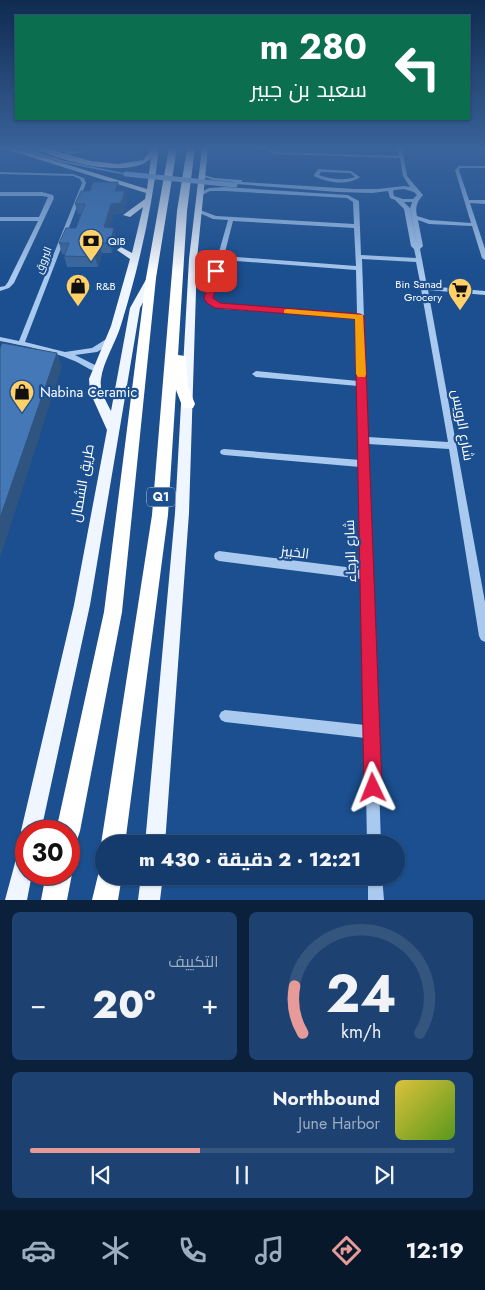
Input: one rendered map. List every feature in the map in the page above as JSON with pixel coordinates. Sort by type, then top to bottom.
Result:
[{"type":"highway","name":"Q1","points":[[70,820],[113,612],[151,278],[166,190]]},
{"type":"highway","name":"Q1","points":[[114,835],[160,515],[177,283],[192,190]]},
{"type":"highway","points":[[177,283],[181,305],[181,386],[188,404]]},
{"type":"highway","points":[[105,900],[108,885]]},
{"type":"main road","points":[[133,190],[149,196]]},
{"type":"main road","points":[[114,431],[96,392],[95,383],[98,370],[116,326],[150,190]]},
{"type":"main road","points":[[156,835],[174,622],[188,404],[193,259],[200,194],[199,190]]},
{"type":"main road","points":[[127,215],[149,196]]},
{"type":"main road","points":[[121,250],[134,258]]},
{"type":"main road","points":[[116,326],[128,306],[140,296],[151,278]]},
{"type":"main road","name":"طريق الشمال","points":[[33,820],[82,605],[135,308],[140,296]]},
{"type":"main road","points":[[16,900],[19,885]]},
{"type":"main road","points":[[149,900],[151,885]]},
{"type":"street","name":"البروق","points":[[21,344],[81,190]]},
{"type":"street","points":[[200,194],[213,190]]},
{"type":"street","name":"شارع الرجاء","points":[[232,190],[348,197],[356,201],[374,835]]},
{"type":"street","points":[[304,190],[415,200]]},
{"type":"street","points":[[338,190],[372,192],[387,190]]},
{"type":"street","points":[[365,190],[372,192]]},
{"type":"street","points":[[393,190],[390,192],[406,208],[414,246],[417,248],[420,246],[413,206],[415,200],[420,195],[415,190]]},
{"type":"street","points":[[464,190],[485,258]]},
{"type":"street","points":[[0,194],[42,194],[51,196],[11,283],[7,287],[0,289]]},
{"type":"street","points":[[467,200],[485,202]]},
{"type":"street","points":[[198,211],[204,215],[228,219],[357,226]]},
{"type":"street","points":[[415,217],[429,222],[474,225]]},
{"type":"street","points":[[0,218],[40,219]]},
{"type":"street","points":[[228,219],[209,298],[210,301],[218,306],[360,316]]},
{"type":"street","points":[[416,227],[429,222]]},
{"type":"street","name":"شارع الرويس","points":[[417,248],[485,636]]},
{"type":"street","points":[[220,258],[359,263],[418,260]]},
{"type":"street","points":[[424,288],[485,293]]},
{"type":"street","points":[[0,339],[62,354],[80,360],[98,370]]},
{"type":"street","points":[[62,354],[94,350],[111,340]]},
{"type":"street","points":[[256,374],[362,384]]},
{"type":"street","points":[[363,440],[453,446]]},
{"type":"street","points":[[224,452],[364,464]]},
{"type":"street","name":"الخبيز","points":[[219,556],[367,575]]},
{"type":"street","points":[[225,716],[371,732]]},
{"type":"street","points":[[375,885],[376,900]]},
{"type":"building","points":[[81,191],[125,191],[121,203],[111,204],[104,227],[114,228],[110,243],[99,243],[95,257],[64,256],[69,243],[59,243],[66,228],[76,228],[85,204],[75,204]]},
{"type":"building","points":[[2,343],[57,353],[0,518],[0,348]]},
{"type":"slow traffic","points":[[287,311],[360,316],[361,374]]},
{"type":"place","name":"QIB","points":[[91,262]]},
{"type":"place","name":"R&B","points":[[78,307]]},
{"type":"place","name":"Bin Sanad Grocery","points":[[460,311]]},
{"type":"place","name":"Nabina Ceramic","points":[[22,413]]},
{"type":"route","points":[[216,271],[209,298],[213,304],[218,306],[360,316],[373,788]]}]
